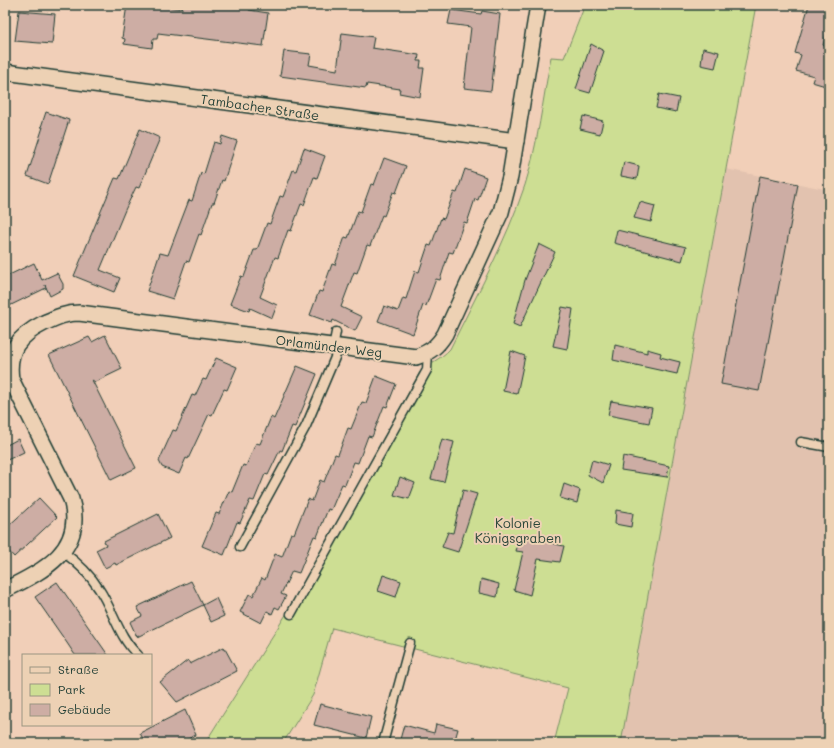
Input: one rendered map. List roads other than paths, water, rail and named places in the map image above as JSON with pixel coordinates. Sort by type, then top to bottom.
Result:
[{"type":"street","points":[[428,352],[435,348],[445,334],[499,217],[510,177],[538,5]]},
{"type":"street","name":"Tambacher Straße","points":[[5,72],[516,141]]},
{"type":"street","name":"Orlamünder Weg","points":[[5,590],[36,575],[52,563],[63,552],[73,534],[75,519],[73,506],[11,379],[9,350],[34,328],[57,317],[74,313],[336,342],[416,357],[428,352]]},
{"type":"lane","points":[[240,547],[306,426],[336,358],[336,342]]},
{"type":"lane","points":[[291,614],[426,370],[428,352]]},
{"type":"lane","points":[[801,442],[829,447]]},
{"type":"lane","points":[[63,552],[80,564],[100,589],[129,648],[137,654]]},
{"type":"lane","points":[[383,743],[410,643]]},
{"type":"park label","name":"Kolonie Königsgraben","points":[[518,530]]}]
